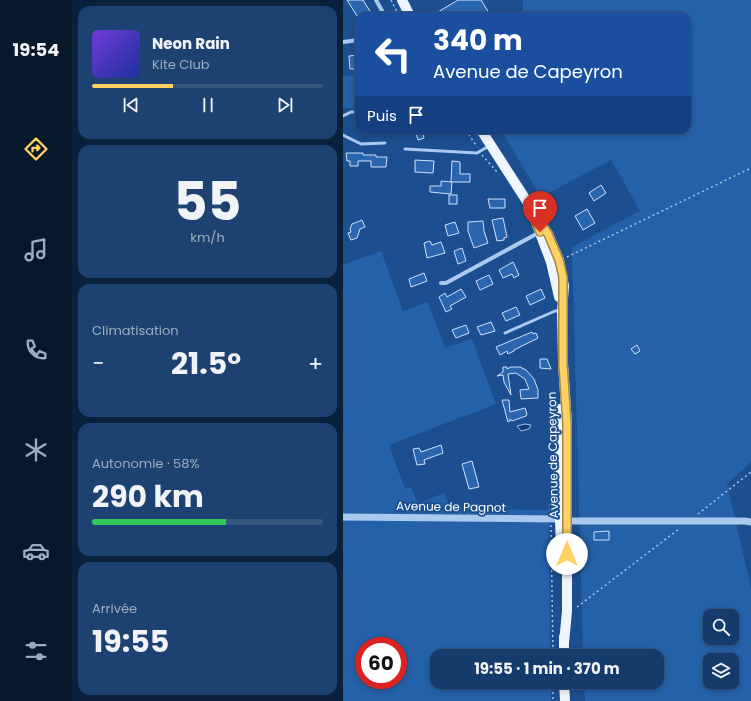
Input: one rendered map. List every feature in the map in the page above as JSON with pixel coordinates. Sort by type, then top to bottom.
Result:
[{"type":"main road","points":[[402,0],[408,12]]},
{"type":"main road","name":"Avenue de Capeyron","points":[[484,134],[548,234],[559,260],[564,286],[562,311],[563,364],[559,423],[557,519],[564,649]]},
{"type":"main road","name":"Avenue de Capeyron","points":[[528,203],[551,262],[562,311]]},
{"type":"main road","points":[[564,689],[565,701]]},
{"type":"street","points":[[376,0],[383,12]]},
{"type":"street","points":[[343,42],[355,40]]},
{"type":"street","points":[[441,283],[446,283],[540,232]]},
{"type":"street","name":"Avenue de Pagnot","points":[[343,517],[751,522]]},
{"type":"lane","points":[[343,116],[351,112],[355,112]]},
{"type":"lane","points":[[343,135],[361,144],[385,143]]},
{"type":"lane","points":[[405,149],[477,153],[491,145]]},
{"type":"lane","points":[[505,333],[555,311],[562,311]]},
{"type":"path","points":[[391,0],[397,12]]},
{"type":"path","points":[[468,134],[479,152],[501,176]]},
{"type":"path","points":[[559,260],[751,168]]},
{"type":"path","points":[[555,407],[556,386]]},
{"type":"path","points":[[577,607],[751,472]]},
{"type":"path","points":[[550,502],[557,519],[553,649]]},
{"type":"path","points":[[553,689],[553,701]]},
{"type":"shaded area","points":[[523,0],[751,0],[751,462],[727,484],[751,588],[751,701],[585,701],[584,689],[664,689],[664,649],[583,649],[572,247],[640,211],[611,160],[541,197],[503,134],[691,134],[691,12],[523,12]]},
{"type":"shaded area","points":[[355,75],[355,108],[343,108],[343,76]]},
{"type":"shaded area","points":[[381,251],[403,311],[428,302],[445,348],[472,339],[496,404],[389,445],[405,489],[411,487],[418,503],[444,493],[451,509],[549,510],[550,649],[430,649],[430,689],[551,689],[551,701],[343,701],[343,265]]},
{"type":"shaded area","points":[[525,424],[531,425],[529,429],[521,431],[517,426]]},
{"type":"building","points":[[347,0],[363,0],[370,12],[355,12]]},
{"type":"building","points":[[458,0],[481,0],[488,12],[438,12]]},
{"type":"building","points":[[355,55],[355,69],[350,69],[349,56]]},
{"type":"building","points":[[416,134],[423,134],[424,138],[418,140]]},
{"type":"building","points":[[346,153],[363,153],[363,155],[387,157],[386,167],[371,167],[371,161],[358,161],[358,166],[350,166],[350,161],[347,161]]},
{"type":"building","points":[[415,160],[434,161],[433,173],[415,172]]},
{"type":"building","points":[[452,161],[460,162],[460,174],[470,174],[470,182],[451,182]]},
{"type":"building","points":[[441,181],[452,182],[451,194],[430,192],[430,186],[441,186]]},
{"type":"building","points":[[601,185],[606,193],[594,201],[589,193]]},
{"type":"building","points":[[449,195],[457,195],[457,204],[449,204]]},
{"type":"building","points":[[488,199],[505,199],[505,208],[490,208]]},
{"type":"building","points":[[587,209],[595,223],[583,230],[575,216]]},
{"type":"building","points":[[503,218],[507,237],[504,238],[504,240],[497,241],[492,220]]},
{"type":"building","points":[[362,220],[365,227],[360,229],[357,238],[351,240],[348,233],[351,232],[350,229],[352,224]]},
{"type":"building","points":[[483,221],[484,231],[488,243],[474,248],[468,231],[468,222]]},
{"type":"building","points":[[455,222],[459,233],[448,236],[445,225]]},
{"type":"building","points":[[430,241],[432,245],[441,242],[445,253],[427,258],[424,243]]},
{"type":"building","points":[[462,248],[466,261],[458,264],[454,251]]},
{"type":"building","points":[[513,262],[519,275],[514,278],[512,274],[503,278],[499,270]]},
{"type":"building","points":[[424,273],[427,281],[411,287],[409,279]]},
{"type":"building","points":[[489,275],[493,284],[480,290],[476,281]]},
{"type":"building","points":[[461,289],[466,297],[450,306],[452,309],[446,312],[439,297],[445,293],[447,297]]},
{"type":"building","points":[[541,289],[545,298],[530,305],[526,296]]},
{"type":"building","points":[[516,307],[520,315],[506,321],[502,313]]},
{"type":"building","points":[[491,322],[495,331],[481,335],[477,327]]},
{"type":"building","points":[[466,325],[469,333],[456,338],[452,330]]},
{"type":"building","points":[[532,332],[533,334],[536,333],[538,338],[508,354],[507,351],[500,355],[496,347]]},
{"type":"building","points":[[637,345],[640,351],[635,354],[631,349]]},
{"type":"building","points":[[540,359],[547,359],[551,369],[540,368]]},
{"type":"building","points":[[503,367],[507,367],[507,369],[511,367],[520,367],[526,370],[534,379],[538,390],[538,398],[521,399],[520,390],[529,389],[525,379],[516,373],[508,374],[511,395],[504,382],[503,375],[497,376],[503,372]]},
{"type":"building","points":[[502,400],[509,400],[510,412],[525,408],[527,414],[526,416],[512,421],[510,419],[508,422]]},
{"type":"building","points":[[441,445],[443,453],[424,460],[425,464],[417,465],[413,449],[419,448],[421,452]]},
{"type":"building","points":[[472,461],[479,487],[469,489],[462,464]]},
{"type":"building","points":[[609,531],[609,540],[594,540],[594,532]]},
{"type":"route","points":[[540,232],[528,203],[542,223],[553,245],[559,260],[564,286],[562,311],[563,364],[567,424],[567,554]]}]
